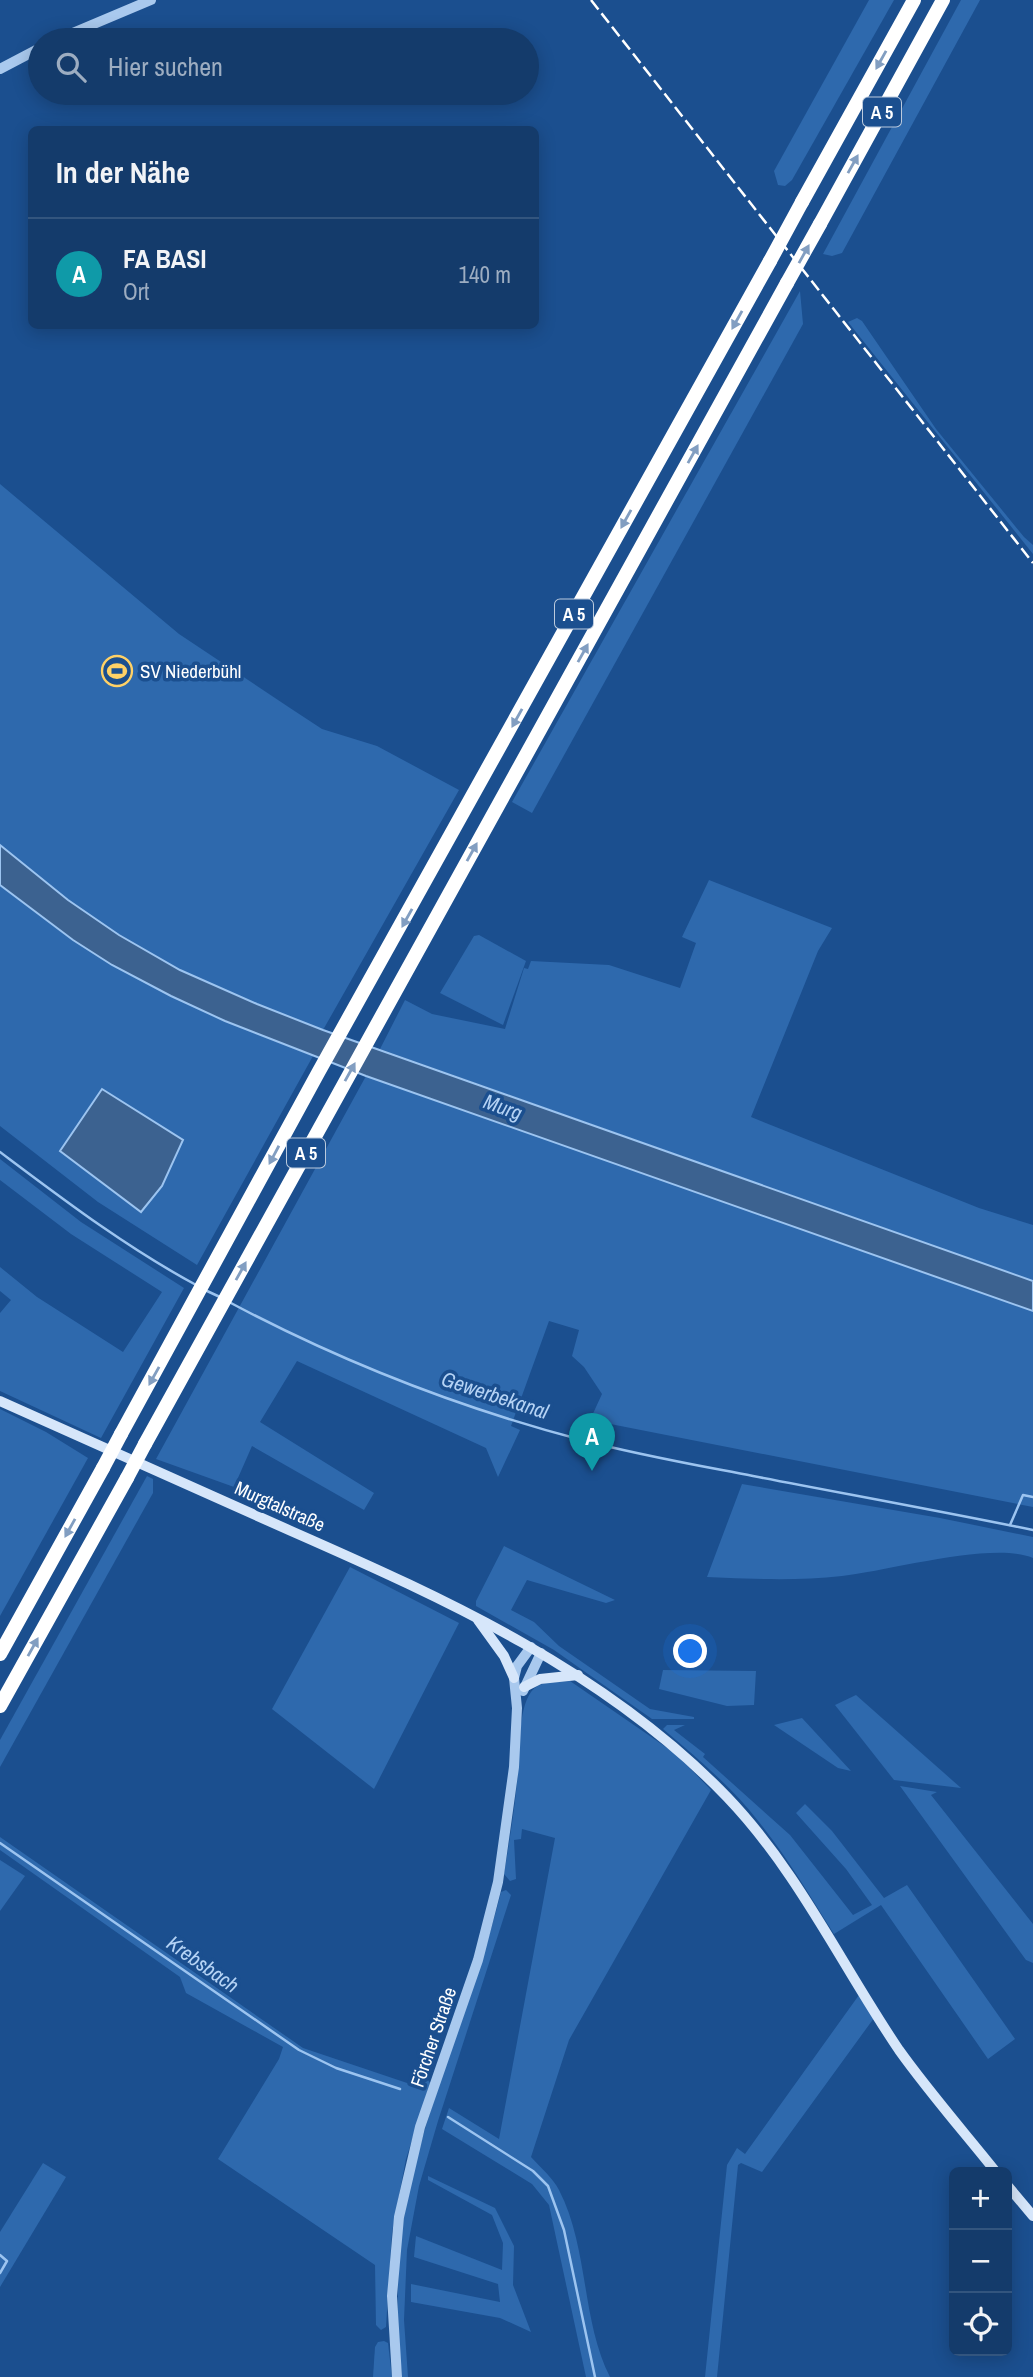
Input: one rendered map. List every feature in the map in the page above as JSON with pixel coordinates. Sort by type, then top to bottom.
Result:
[{"type":"highway","name":"A 5","points":[[0,1654],[318,1073],[914,0]]},
{"type":"highway","name":"A 5","points":[[0,1706],[943,0]]},
{"type":"main road","name":"Murgtalstraße","points":[[0,1401],[474,1615],[578,1675],[651,1727],[696,1767],[770,1844],[900,2050],[992,2167]]},
{"type":"main road","points":[[474,1615],[497,1646],[513,1678]]},
{"type":"main road","points":[[524,1687],[540,1679],[578,1675]]},
{"type":"main road","points":[[1012,2191],[1033,2216]]},
{"type":"street","points":[[84,28],[151,0]]},
{"type":"street","points":[[0,69],[28,54]]},
{"type":"street","points":[[513,1678],[517,1666],[531,1647]]},
{"type":"street","name":"Förcher Straße","points":[[517,1708],[541,1653]]},
{"type":"street","name":"Förcher Straße","points":[[397,2377],[392,2296],[399,2217],[420,2127],[478,1960],[498,1882],[514,1767],[517,1708],[513,1678]]},
{"type":"shaded area","points":[[869,0],[894,0],[792,180],[785,186],[778,185],[774,171]]},
{"type":"shaded area","points":[[961,0],[980,0],[842,253],[832,256],[823,254]]},
{"type":"shaded area","points":[[800,291],[803,324],[532,813],[512,802]]},
{"type":"shaded area","points":[[857,318],[862,321],[936,429],[1033,545],[1033,554],[848,322]]},
{"type":"shaded area","points":[[0,484],[179,634],[322,729],[377,746],[459,790],[323,1030],[219,988],[143,950],[88,915],[0,845]]},
{"type":"shaded area","points":[[709,880],[832,928],[818,951],[751,1117],[979,1208],[1033,1225],[1033,1281],[380,1049],[405,1000],[432,1014],[505,1029],[524,968],[528,969],[531,961],[609,965],[680,988],[696,943],[682,937]]},
{"type":"shaded area","points":[[0,885],[73,940],[225,1021],[313,1056],[197,1265],[98,1202],[0,1126]]},
{"type":"shaded area","points":[[479,935],[526,961],[503,1025],[440,993],[474,936]]},
{"type":"shaded area","points":[[366,1076],[1033,1311],[1033,1507],[590,1420],[602,1394],[584,1367],[572,1356],[579,1330],[549,1321],[511,1426],[520,1430],[498,1477],[486,1448],[297,1361],[260,1422],[374,1493],[364,1510],[252,1446],[234,1487],[156,1459]]},
{"type":"shaded area","points":[[0,1159],[81,1222],[184,1288],[101,1438],[0,1391],[0,1313],[11,1300],[0,1291],[0,1267],[37,1297],[123,1352],[162,1292],[71,1234],[0,1180]]},
{"type":"shaded area","points":[[0,1409],[46,1432],[88,1458],[0,1616]]},
{"type":"shaded area","points":[[147,1476],[153,1479],[153,1493],[0,1767],[0,1740]]},
{"type":"shaded area","points":[[742,1484],[1033,1537],[1033,1558],[993,1553],[967,1555],[862,1573],[808,1579],[707,1577]]},
{"type":"shaded area","points":[[504,1546],[615,1600],[606,1603],[527,1580],[511,1610],[534,1622],[559,1646],[650,1709],[694,1719],[652,1719],[554,1650],[476,1606],[476,1601]]},
{"type":"shaded area","points":[[350,1567],[459,1623],[374,1789],[272,1709]]},
{"type":"shaded area","points":[[663,1670],[756,1671],[754,1705],[727,1706],[659,1689]]},
{"type":"shaded area","points":[[570,1681],[676,1754],[711,1790],[569,2040],[531,2157],[550,2177],[569,2212],[594,2332],[610,2377],[586,2377],[549,2205],[532,2184],[442,2129],[449,2108],[499,2139],[555,1838],[522,1829],[521,1839],[514,1840],[516,1879],[510,1881],[504,1874],[516,1794],[521,1723],[527,1700],[535,1688],[549,1682]]},
{"type":"shaded area","points":[[856,1695],[961,1788],[894,1780],[835,1705]]},
{"type":"shaded area","points":[[802,1718],[851,1771],[838,1768],[774,1725]]},
{"type":"shaded area","points":[[667,1725],[685,1725],[674,1730],[705,1754],[703,1757],[790,1835],[853,1915],[872,1905],[846,1869],[796,1813],[805,1804],[832,1831],[884,1898],[907,1885],[1015,2039],[988,2059],[881,1905],[834,1934],[789,1863],[759,1822],[725,1785],[663,1729]]},
{"type":"shaded area","points":[[900,1786],[937,1792],[931,1795],[1033,1924],[1033,1963],[1026,1960]]},
{"type":"shaded area","points":[[0,1837],[303,2048],[419,2087],[428,2080],[430,2083],[406,2159],[392,2232],[386,2327],[381,2330],[376,2325],[375,2265],[218,2159],[279,2059],[283,2047],[186,1993],[180,1977],[0,1850]]},
{"type":"shaded area","points":[[0,1860],[25,1876],[0,1911]]},
{"type":"shaded area","points":[[506,1890],[511,1895],[419,2186],[407,2250],[404,2320],[408,2377],[402,2377],[398,2276],[412,2176],[501,1892]]},
{"type":"shaded area","points":[[859,1995],[874,2018],[762,2172],[741,2163],[738,2165],[717,2377],[705,2377],[727,2165],[737,2148],[745,2154]]},
{"type":"shaded area","points":[[43,2163],[66,2177],[0,2287],[0,2232]]},
{"type":"shaded area","points":[[428,2176],[495,2208],[514,2246],[513,2285],[531,2332],[500,2318],[411,2302],[411,2284],[500,2302],[498,2284],[414,2257],[416,2236],[502,2270],[503,2243],[492,2215],[428,2180]]},
{"type":"shaded area","points":[[378,2342],[388,2343],[392,2377],[373,2377],[375,2347]]},
{"type":"water","name":"Murg","points":[[0,845],[68,900],[119,935],[180,970],[323,1030],[1033,1281],[1033,1311],[366,1076],[225,1021],[112,965],[73,940],[0,885]]},
{"type":"water","points":[[102,1089],[183,1140],[162,1186],[141,1212],[60,1151]]},
{"type":"waterway","name":"Gewerbekanal","points":[[0,1152],[121,1240],[198,1286]]},
{"type":"waterway","name":"Gewerbekanal","points":[[207,1291],[220,1297]]},
{"type":"waterway","name":"Gewerbekanal","points":[[229,1302],[314,1344],[401,1381],[536,1427],[646,1455],[1033,1530]]},
{"type":"waterway","points":[[1010,1525],[1023,1495],[1033,1497]]},
{"type":"waterway","name":"Krebsbach","points":[[0,1843],[299,2050],[336,2068],[400,2089]]},
{"type":"waterway","name":"Krebsbach","points":[[448,2117],[533,2171],[548,2186],[564,2230],[595,2377]]},
{"type":"waterway","points":[[0,2255],[7,2261],[0,2273]]},
{"type":"railway","points":[[591,0],[1033,563]]},
{"type":"place","name":"SV Niederbühl","points":[[117,671]]},
{"type":"place","name":"FA BASI","points":[[592,1471]]}]
